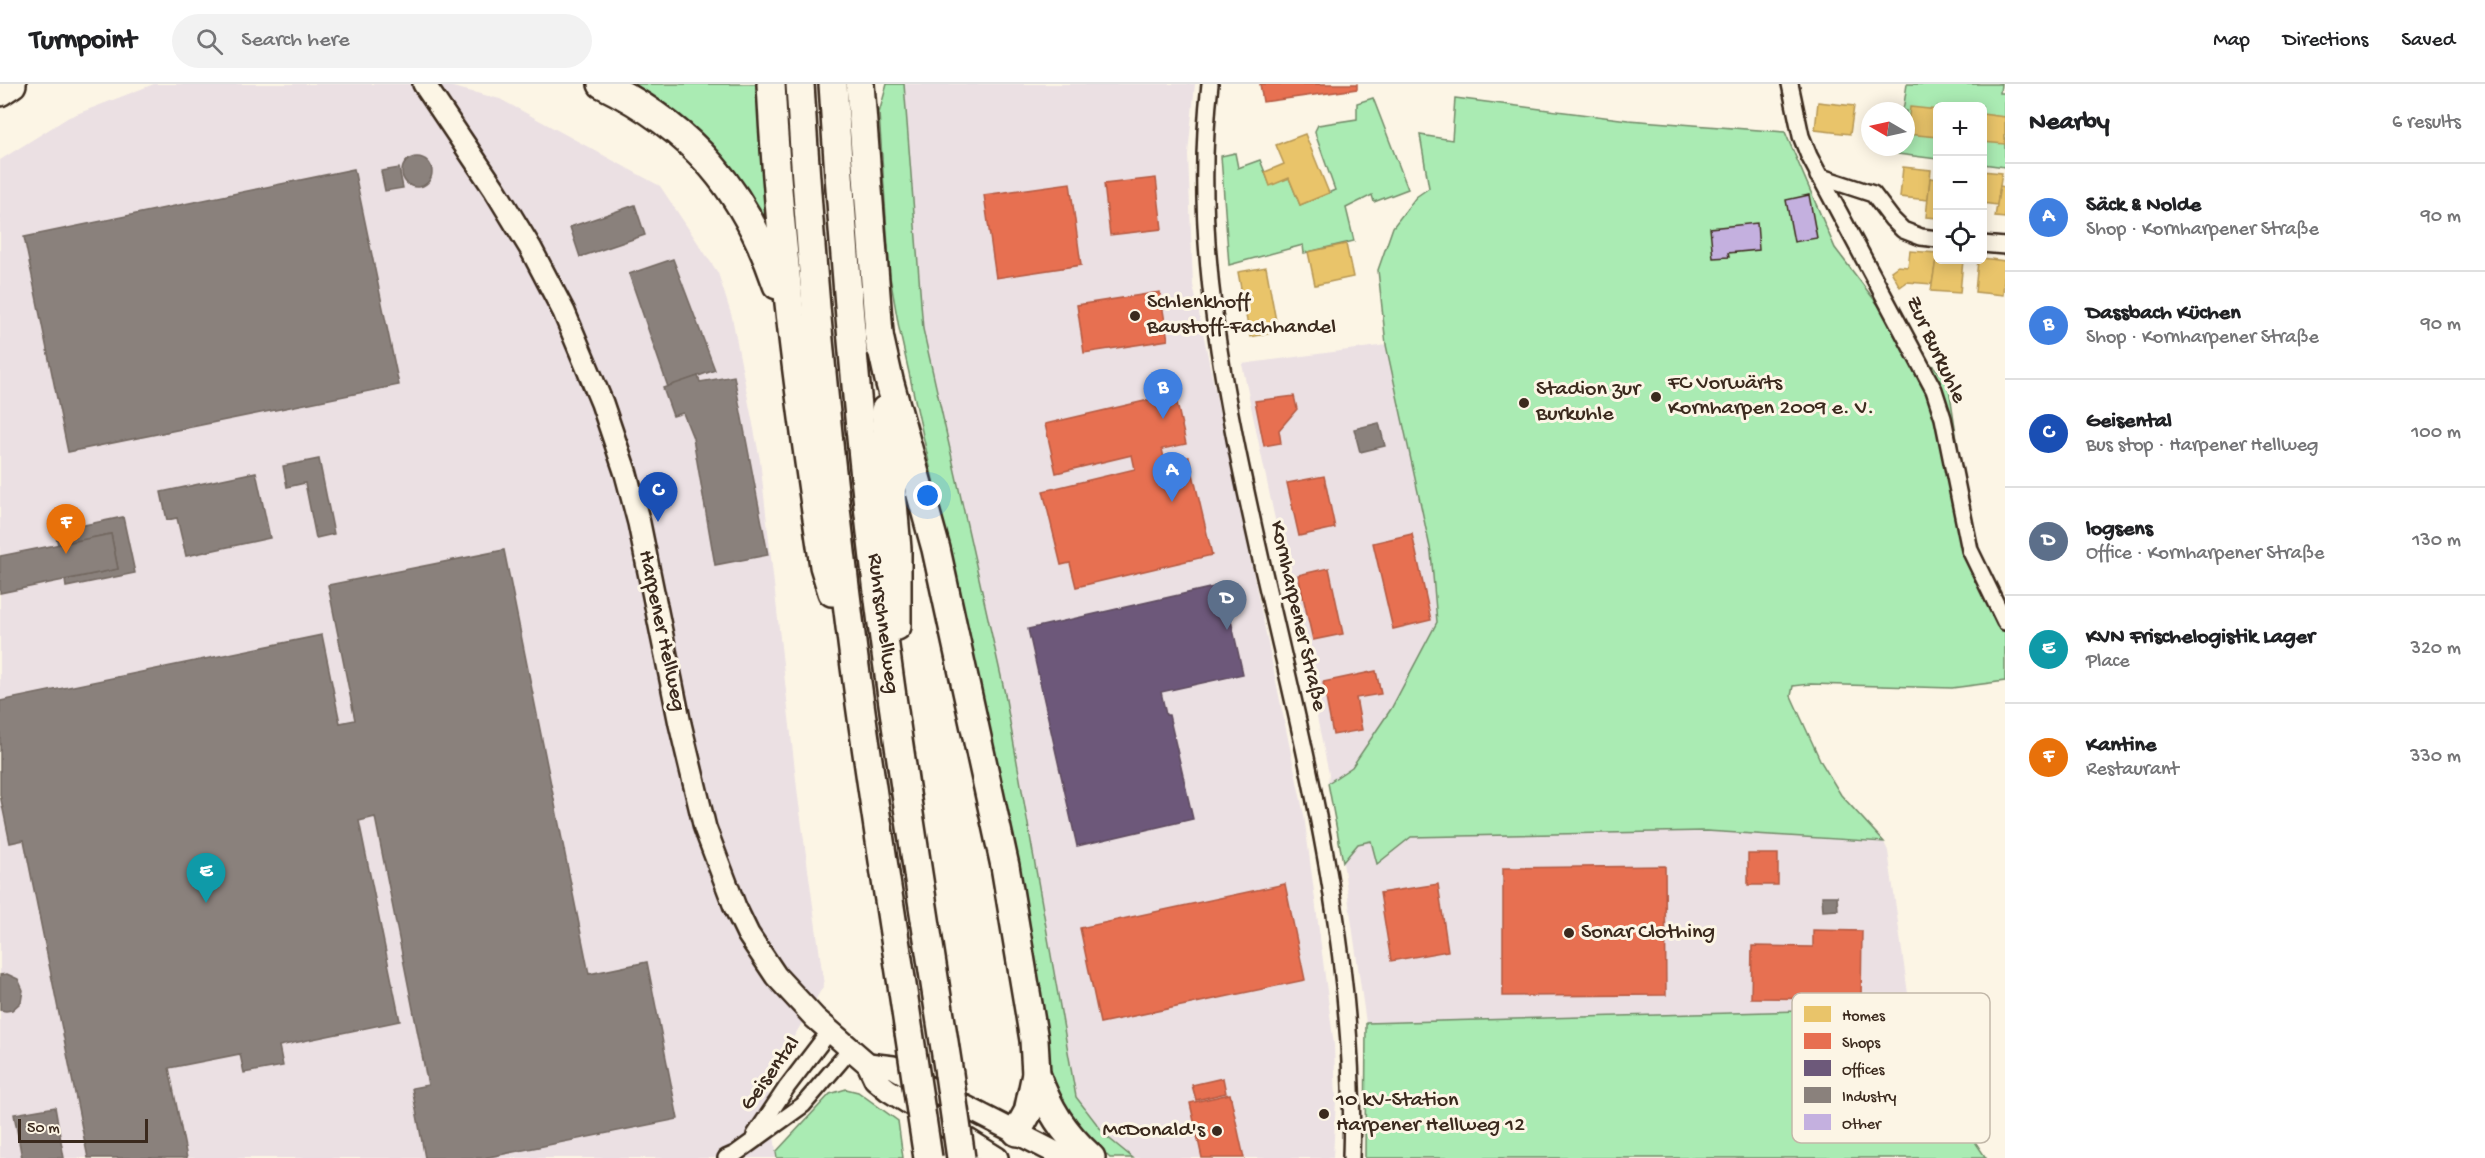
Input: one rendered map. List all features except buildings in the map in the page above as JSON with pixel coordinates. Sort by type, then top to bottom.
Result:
[{"type":"highway","points":[[0,92],[12,84]]},
{"type":"highway","points":[[602,84],[676,129],[705,158],[730,188],[768,259],[782,298],[794,352]]},
{"type":"highway","points":[[771,84],[783,260],[824,566],[855,668]]},
{"type":"highway","name":"Ruhrschnellweg","points":[[800,84],[821,359],[855,668],[928,1158]]},
{"type":"highway","name":"Ruhrschnellweg","points":[[833,84],[855,385],[880,608],[945,1050],[968,1151]]},
{"type":"highway","points":[[860,84],[897,549],[896,694],[900,756]]},
{"type":"highway","points":[[878,332],[936,549],[1005,866],[1034,1040],[1036,1074],[1028,1112],[1017,1132]]},
{"type":"highway","points":[[1036,1074],[1053,1114],[1071,1139],[1091,1158]]},
{"type":"main road","name":"Harpener Hellweg","points":[[424,84],[495,190],[531,249],[564,312],[612,429],[639,523],[687,755],[708,839],[735,907],[762,957],[792,994],[829,1032],[868,1064],[875,1079],[968,1151],[997,1158]]},
{"type":"main road","name":"Harpener Hellweg","points":[[868,1064],[893,1067],[929,1088],[1066,1158]]},
{"type":"main road","points":[[968,1151],[1000,1141],[1017,1132]]},
{"type":"street","name":"Kornharpener Straße","points":[[1210,84],[1205,246],[1212,311],[1241,472],[1305,752],[1332,890],[1349,1034],[1352,1086],[1351,1158]]},
{"type":"street","name":"Zur Burkuhle","points":[[1790,84],[1801,136],[1818,176],[1934,390],[1943,418],[1970,550],[2005,622]]},
{"type":"street","points":[[1818,176],[1873,194],[1903,230],[1921,237],[1933,238]]},
{"type":"street","points":[[1987,244],[2005,246]]},
{"type":"street","name":"Geisental","points":[[750,1143],[829,1032]]},
{"type":"street","name":"Geisental","points":[[726,1158],[803,1105],[850,1050]]},
{"type":"shaded area","points":[[154,84],[441,84],[500,99],[660,186],[718,273],[732,317],[760,460],[798,797],[824,985],[767,1083],[777,1158],[0,1158],[0,160],[69,117]]},
{"type":"shaded area","points":[[904,84],[1195,84],[1188,154],[1193,285],[1304,815],[1334,1045],[1336,1100],[1333,1158],[1133,1158],[1106,1136],[1076,1097],[1005,694],[923,329]]},
{"type":"shaded area","points":[[1386,345],[1431,552],[1437,622],[1391,709],[1352,767],[1328,783],[1329,774],[1242,364]]},
{"type":"shaded area","points":[[1706,831],[1884,842],[1888,851],[1908,993],[1792,993],[1792,1011],[1366,1023],[1343,862],[1358,844],[1372,841],[1377,864],[1411,837]]},
{"type":"green space","points":[[626,84],[756,84],[768,227],[738,176],[715,148],[679,118]]},
{"type":"green space","points":[[887,84],[904,84],[923,329],[1005,694],[1076,1097],[1106,1136],[1133,1158],[1110,1158],[1083,1133],[1052,1091],[986,718],[899,328],[890,277],[879,113]]},
{"type":"green space","points":[[1907,84],[2001,84],[2000,93],[2005,93],[2005,167],[1987,165],[1987,102],[1933,102],[1933,158],[1914,156],[1915,102],[1904,102]]},
{"type":"green space","points":[[1373,98],[1408,189],[1374,202],[1372,195],[1346,208],[1354,241],[1304,253],[1303,245],[1229,265],[1221,156],[1235,153],[1238,168],[1260,160],[1270,185],[1289,178],[1300,205],[1335,190],[1316,136],[1315,131],[1318,125],[1357,119],[1357,103]]},
{"type":"green space","name":"FC Vorwärts Kornharpen 2009 e. V.","points":[[1455,98],[1628,120],[1785,132],[1835,248],[1898,331],[1948,381],[1973,545],[2005,609],[2005,681],[1952,688],[1810,684],[1793,686],[1791,696],[1821,762],[1841,795],[1884,842],[1706,831],[1411,837],[1377,864],[1371,841],[1358,844],[1343,862],[1328,783],[1352,767],[1391,709],[1437,622],[1431,552],[1386,345],[1378,270],[1393,227],[1416,197],[1429,188],[1420,135],[1452,140]]},
{"type":"green space","points":[[1792,1011],[1792,1143],[1976,1143],[1986,1158],[1365,1158],[1366,1023]]},
{"type":"green space","points":[[846,1089],[858,1092],[898,1121],[903,1158],[777,1158],[776,1152],[830,1094]]},
{"type":"place","name":"Schlenkhoff Baustoff-Fachhandel","points":[[1135,316]]},
{"type":"place","name":"FC Vorwärts Kornharpen 2009 e. V.","points":[[1656,397]]},
{"type":"place","name":"Stadion zur Burkuhle","points":[[1524,403]]},
{"type":"place","name":"Dassbach Küchen","points":[[1163,419]]},
{"type":"place","name":"Säck & Nolde","points":[[1172,502]]},
{"type":"place","name":"Geisental","points":[[658,522]]},
{"type":"place","name":"Kantine","points":[[66,554]]},
{"type":"place","name":"logsens","points":[[1227,630]]},
{"type":"place","name":"KVN Frischelogistik Lager","points":[[206,903]]},
{"type":"place","name":"Sonar Clothing","points":[[1569,933]]},
{"type":"place","name":"10 kV-Station Harpener Hellweg 12","points":[[1324,1114]]},
{"type":"place","name":"McDonald's","points":[[1217,1131]]}]
